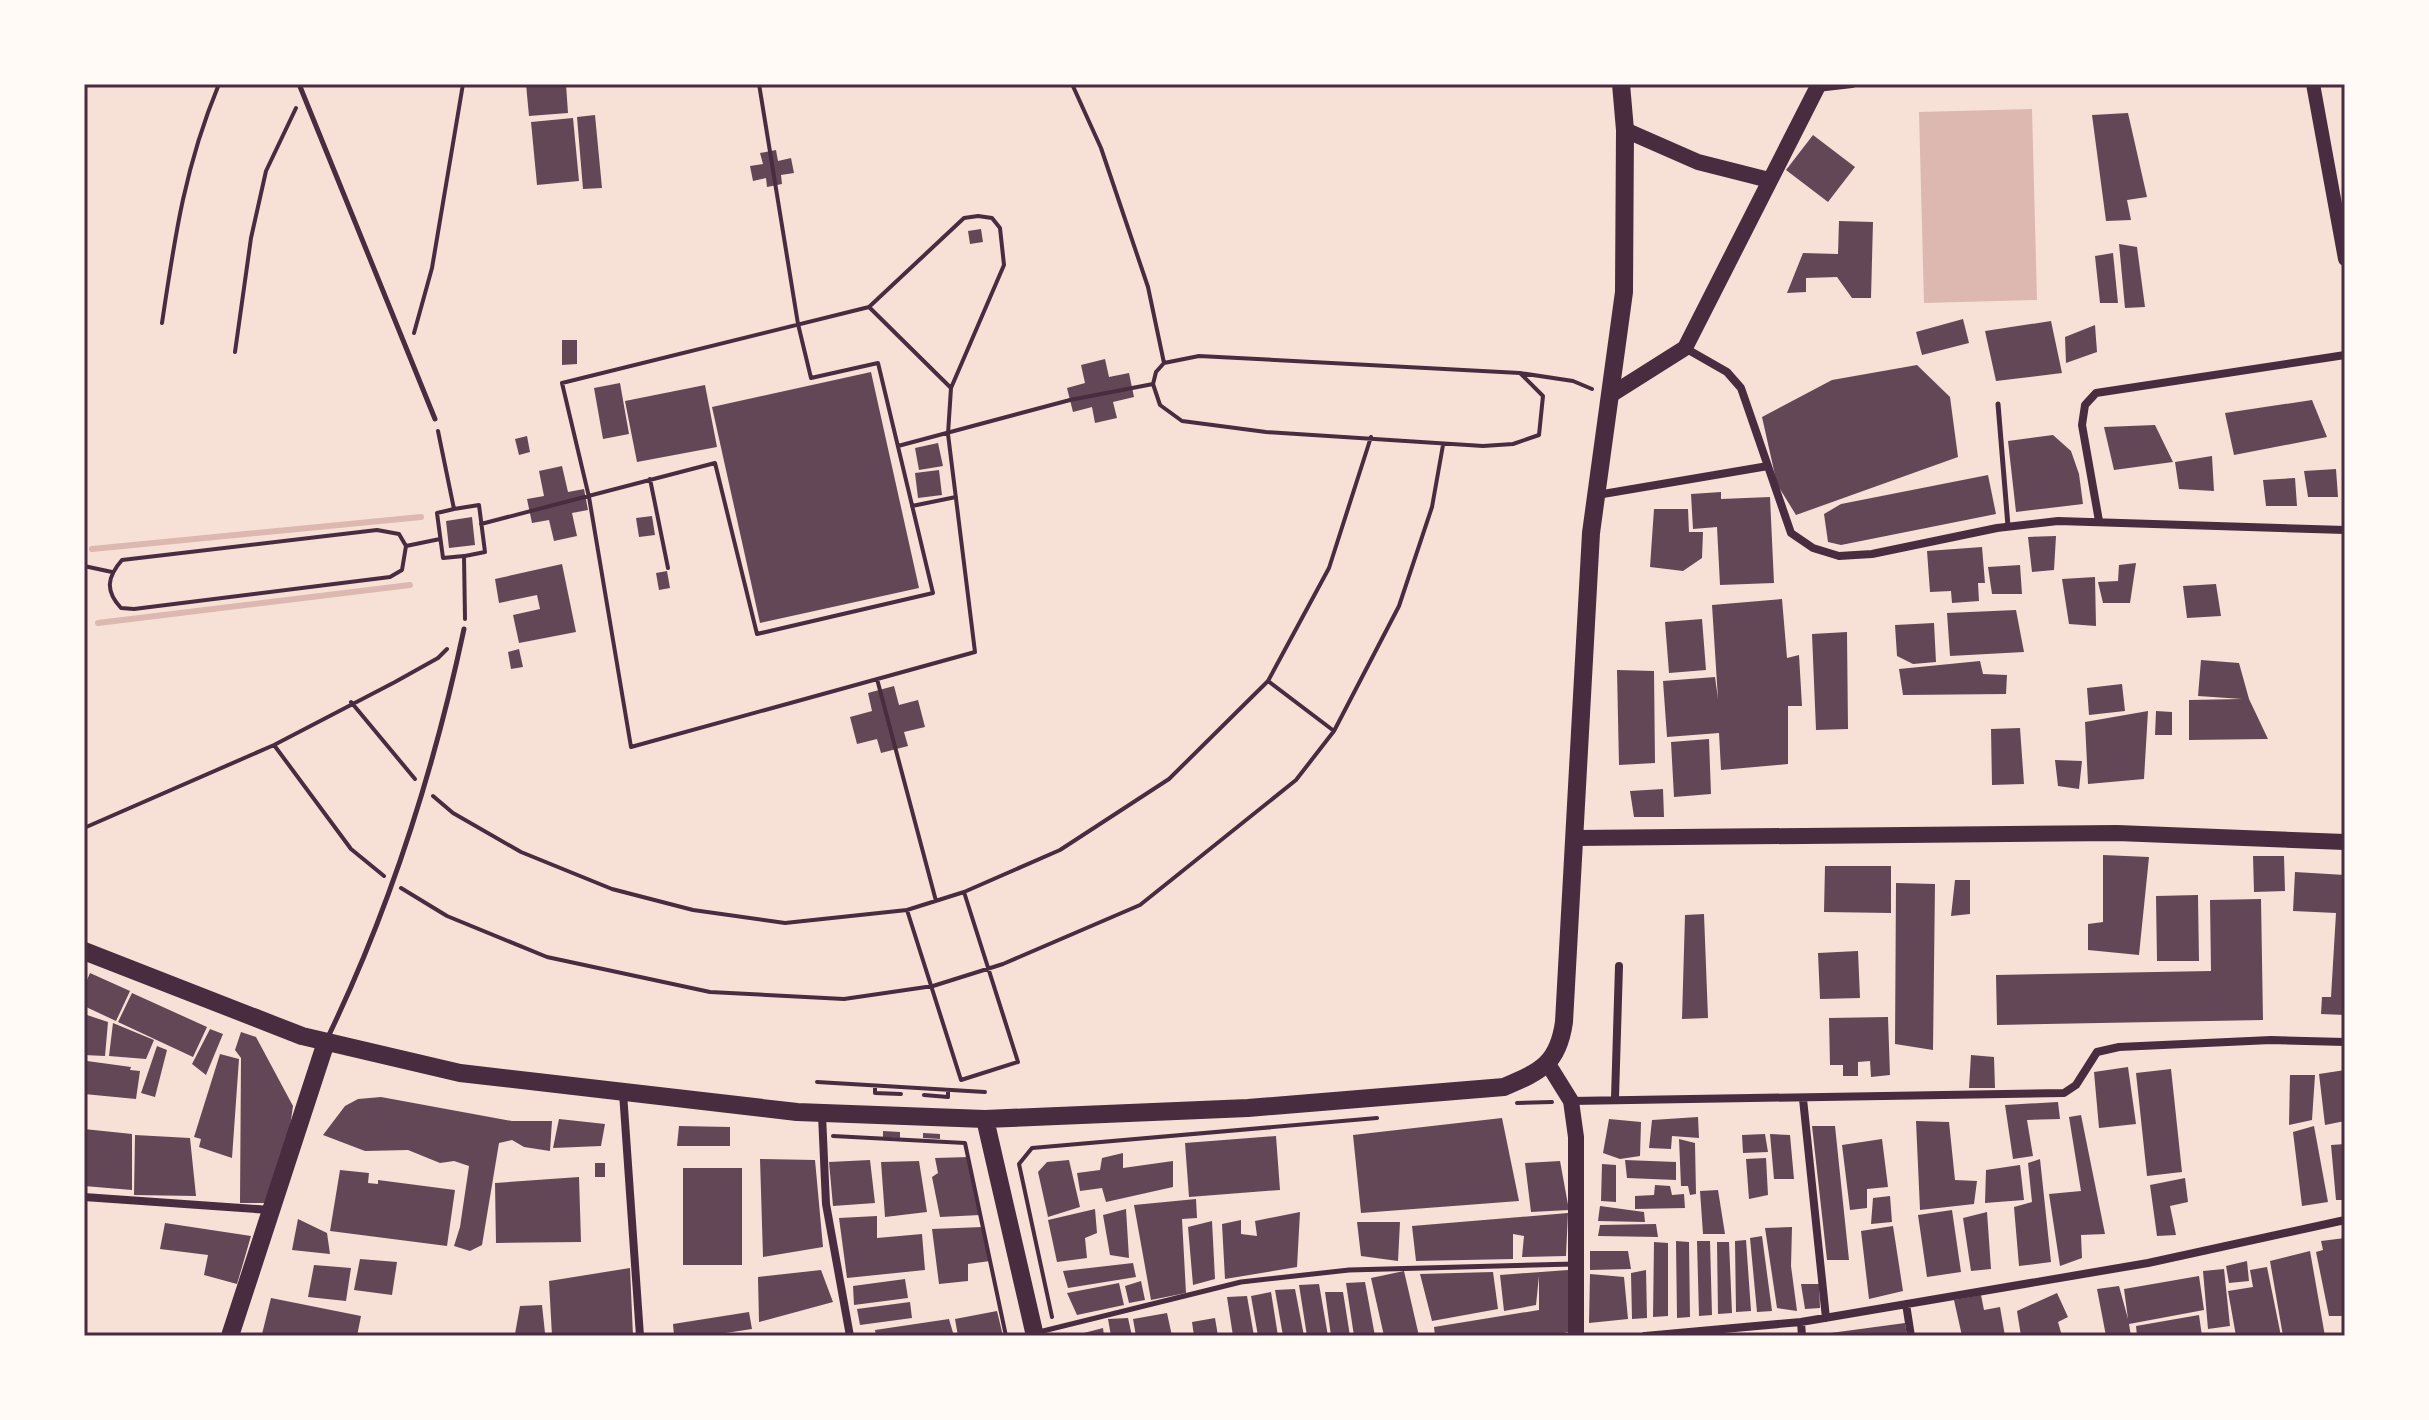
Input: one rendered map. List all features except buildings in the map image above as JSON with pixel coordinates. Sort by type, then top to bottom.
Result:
[{"type":"main road","points":[[84,951],[326,1042],[460,1073],[822,1114],[985,1119],[1248,1108],[1504,1087],[1548,1064],[1560,1047],[1564,1022],[1596,495],[1624,292],[1625,130],[1621,84]]},
{"type":"main road","points":[[1609,396],[1685,348],[1818,86]]},
{"type":"main road","points":[[1625,130],[1698,162],[1769,180]]},
{"type":"main road","points":[[1575,838],[2117,833],[2345,842]]},
{"type":"main road","points":[[230,1336],[326,1042]]},
{"type":"main road","points":[[1548,1064],[1576,1137],[1576,1336]]},
{"type":"main road","points":[[985,1119],[1034,1335]]},
{"type":"street","points":[[1818,86],[1852,84]]},
{"type":"street","points":[[2313,84],[2345,259]]},
{"type":"street","points":[[1685,348],[1727,372],[1741,388],[1791,533],[1813,548],[1839,556],[1872,554],[2008,526],[2099,521],[2345,530]]},
{"type":"street","points":[[2099,521],[2082,425],[2085,405],[2096,393],[2345,355]]},
{"type":"street","points":[[1596,495],[1768,466]]},
{"type":"street","points":[[1615,1098],[1619,966]]},
{"type":"street","points":[[1565,1102],[1615,1098],[1803,1099],[2064,1093],[2076,1085],[2097,1052],[2119,1047],[2271,1040],[2345,1042]]},
{"type":"street","points":[[623,1092],[640,1336]]},
{"type":"street","points":[[1803,1099],[1826,1318]]},
{"type":"street","points":[[822,1114],[826,1204],[850,1336]]},
{"type":"street","points":[[84,1197],[270,1210]]},
{"type":"street","points":[[1645,1336],[1826,1318],[2148,1263],[2345,1220]]},
{"type":"street","points":[[1906,1304],[1911,1336]]},
{"type":"street","points":[[1801,1322],[1802,1336]]},
{"type":"lane","points":[[299,84],[435,419]]},
{"type":"lane","points":[[1998,404],[2008,526]]},
{"type":"lane","points":[[326,1042],[359,972],[424,788],[441,734],[464,629]]},
{"type":"lane","points":[[1034,1335],[1241,1282],[1349,1270],[1577,1264]]},
{"type":"path","points":[[162,323],[185,179],[198,134],[219,84]]},
{"type":"path","points":[[409,354],[432,268],[463,84]]},
{"type":"path","points":[[481,524],[715,463],[757,634],[933,593],[878,363],[811,378],[798,324],[759,84]]},
{"type":"path","points":[[1072,84],[1101,148],[1143,273],[1164,363]]},
{"type":"path","points":[[235,352],[251,238],[266,171],[303,93]]},
{"type":"path","points":[[964,218],[992,218],[1000,228],[1004,265],[951,388],[948,434],[975,652],[631,747],[589,497],[562,383],[798,324],[869,307],[964,218]]},
{"type":"path","points":[[869,307],[951,388]]},
{"type":"path","points":[[1520,373],[1543,396],[1539,435],[1513,444],[1443,445],[1371,437],[1266,432],[1182,421],[1160,405],[1153,384],[1156,372],[1164,363],[1180,357],[1213,357],[1520,373],[1573,381],[1609,396]]},
{"type":"path","points":[[898,446],[1070,400],[1153,384]]},
{"type":"path","points":[[435,419],[454,509]]},
{"type":"path","points":[[351,702],[424,788],[453,813],[521,852],[612,889],[693,910],[785,923],[907,910],[964,892],[1060,850],[1169,779],[1268,681],[1329,568],[1371,437]]},
{"type":"path","points":[[274,745],[351,849],[391,881],[447,916],[547,957],[710,992],[844,999],[931,986],[989,969],[1140,905],[1296,780],[1334,731],[1399,606],[1432,507],[1443,445]]},
{"type":"path","points":[[650,479],[668,568]]},
{"type":"path","points":[[912,506],[956,497]]},
{"type":"path","points":[[479,505],[485,552],[443,558],[437,513],[454,509],[479,505]]},
{"type":"path","points":[[377,530],[399,534],[406,546],[402,570],[390,577],[134,609],[121,608],[112,598],[108,583],[122,560],[377,530]]},
{"type":"path","points":[[406,546],[440,539]]},
{"type":"path","points":[[84,828],[274,745],[438,658],[464,629],[464,556]]},
{"type":"path","points":[[84,566],[112,572]]},
{"type":"path","points":[[877,679],[936,901]]},
{"type":"path","points":[[1268,681],[1334,731]]},
{"type":"path","points":[[907,910],[961,1080],[1018,1062],[964,892]]},
{"type":"path","points":[[817,1082],[875,1088],[985,1092]]},
{"type":"path","points":[[875,1088],[875,1093],[901,1094]]},
{"type":"path","points":[[924,1095],[948,1097],[948,1092]]},
{"type":"path","points":[[1516,1103],[1565,1102]]},
{"type":"path","points":[[1055,1329],[1019,1164],[1032,1148],[1391,1117]]},
{"type":"path","points":[[823,1135],[965,1143],[1006,1336]]},
{"type":"shaded area","points":[[2032,109],[2037,300],[1924,303],[1919,112]]},
{"type":"waterway","points":[[92,549],[421,517]]},
{"type":"waterway","points":[[98,623],[410,585]]}]
